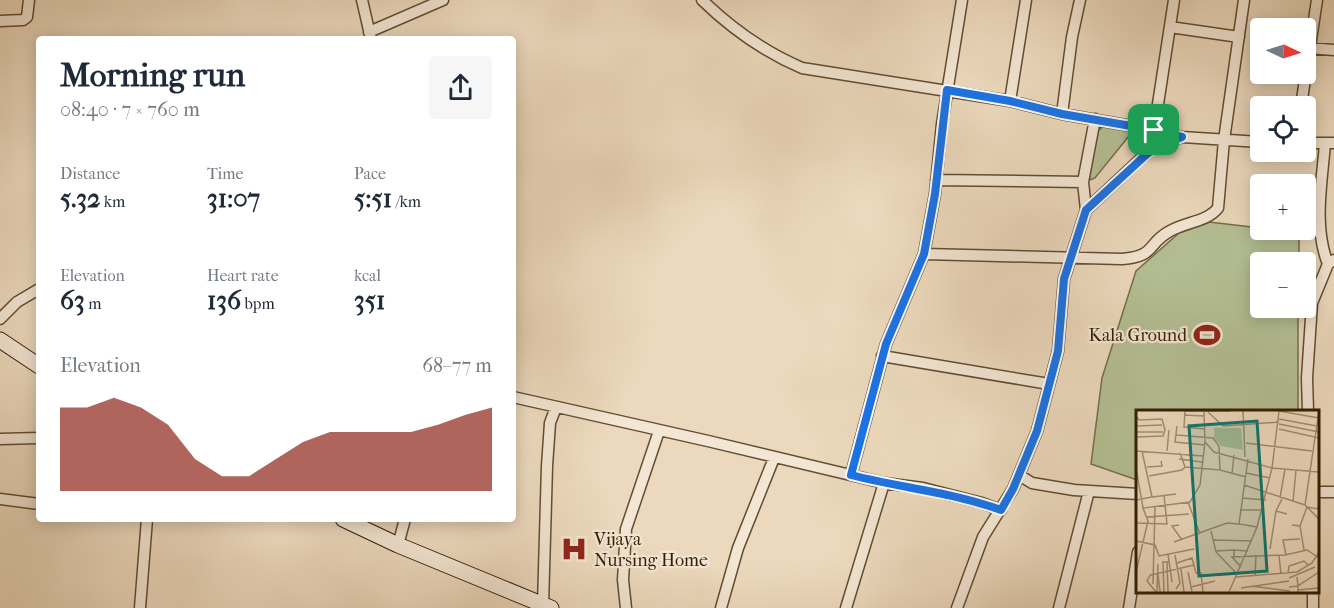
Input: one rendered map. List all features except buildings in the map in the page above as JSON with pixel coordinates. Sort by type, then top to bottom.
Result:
[{"type":"street","points":[[0,21],[22,20],[27,17],[28,0]]},
{"type":"street","points":[[362,0],[370,35],[443,0]]},
{"type":"street","points":[[702,0],[726,24],[777,58],[802,68],[1010,101],[1062,114],[1182,137],[1250,141]]},
{"type":"street","points":[[851,475],[882,356],[924,254],[962,0]]},
{"type":"street","points":[[1010,101],[1026,0]]},
{"type":"street","points":[[1062,114],[1072,37],[1080,0]]},
{"type":"street","points":[[1154,130],[1174,0]]},
{"type":"street","points":[[924,254],[1140,258],[1161,236],[1171,230],[1213,215],[1218,208],[1224,140],[1244,0]]},
{"type":"street","points":[[1314,18],[1317,0]]},
{"type":"street","points":[[1170,27],[1239,37]]},
{"type":"street","points":[[1316,49],[1334,50]]},
{"type":"street","points":[[957,608],[983,537],[1001,510],[1019,475],[1037,431],[1058,351],[1064,279],[1086,210],[1083,182],[1095,119]]},
{"type":"street","points":[[1086,210],[1148,153],[1182,137]]},
{"type":"street","points":[[1308,410],[1307,378],[1312,303],[1331,262],[1322,248],[1319,231],[1330,143]]},
{"type":"street","points":[[936,180],[1083,182]]},
{"type":"street","points":[[0,319],[17,302],[36,291]]},
{"type":"street","points":[[0,340],[36,364]]},
{"type":"street","points":[[882,356],[1049,384]]},
{"type":"street","points":[[516,398],[884,483],[923,488],[1001,510]]},
{"type":"street","points":[[349,522],[398,545],[547,606],[546,466],[550,423],[556,407]]},
{"type":"street","points":[[626,608],[623,580],[626,529],[659,431]]},
{"type":"street","points":[[0,439],[36,438]]},
{"type":"street","points":[[721,608],[738,548],[774,458]]},
{"type":"street","points":[[1019,475],[1032,483],[1089,491],[1136,494]]},
{"type":"street","points":[[846,608],[884,483]]},
{"type":"street","points":[[1059,608],[1089,491]]},
{"type":"street","points":[[0,499],[36,504]]},
{"type":"street","points":[[140,608],[147,522]]},
{"type":"street","points":[[398,545],[404,522]]},
{"type":"street","points":[[1129,608],[1136,561]]},
{"type":"green space","points":[[1103,127],[1133,131],[1095,178],[1090,180],[1088,174],[1098,131]]},
{"type":"green space","name":"Kala Ground","points":[[1209,222],[1250,227],[1250,240],[1299,240],[1299,252],[1250,252],[1250,318],[1298,318],[1298,410],[1136,410],[1136,480],[1091,464],[1102,378],[1136,271],[1179,233]]},
{"type":"place","name":"Kala Ground","points":[[1207,335]]},
{"type":"place","name":"Vijaya Nursing Home","points":[[574,549]]},
{"type":"route","points":[[947,90],[1154,130],[1182,137],[1148,153],[1086,210],[1064,279],[1058,351],[1037,431],[1013,489],[1001,510],[923,488],[902,487],[851,475],[886,344],[924,254],[935,194],[947,90]]}]
